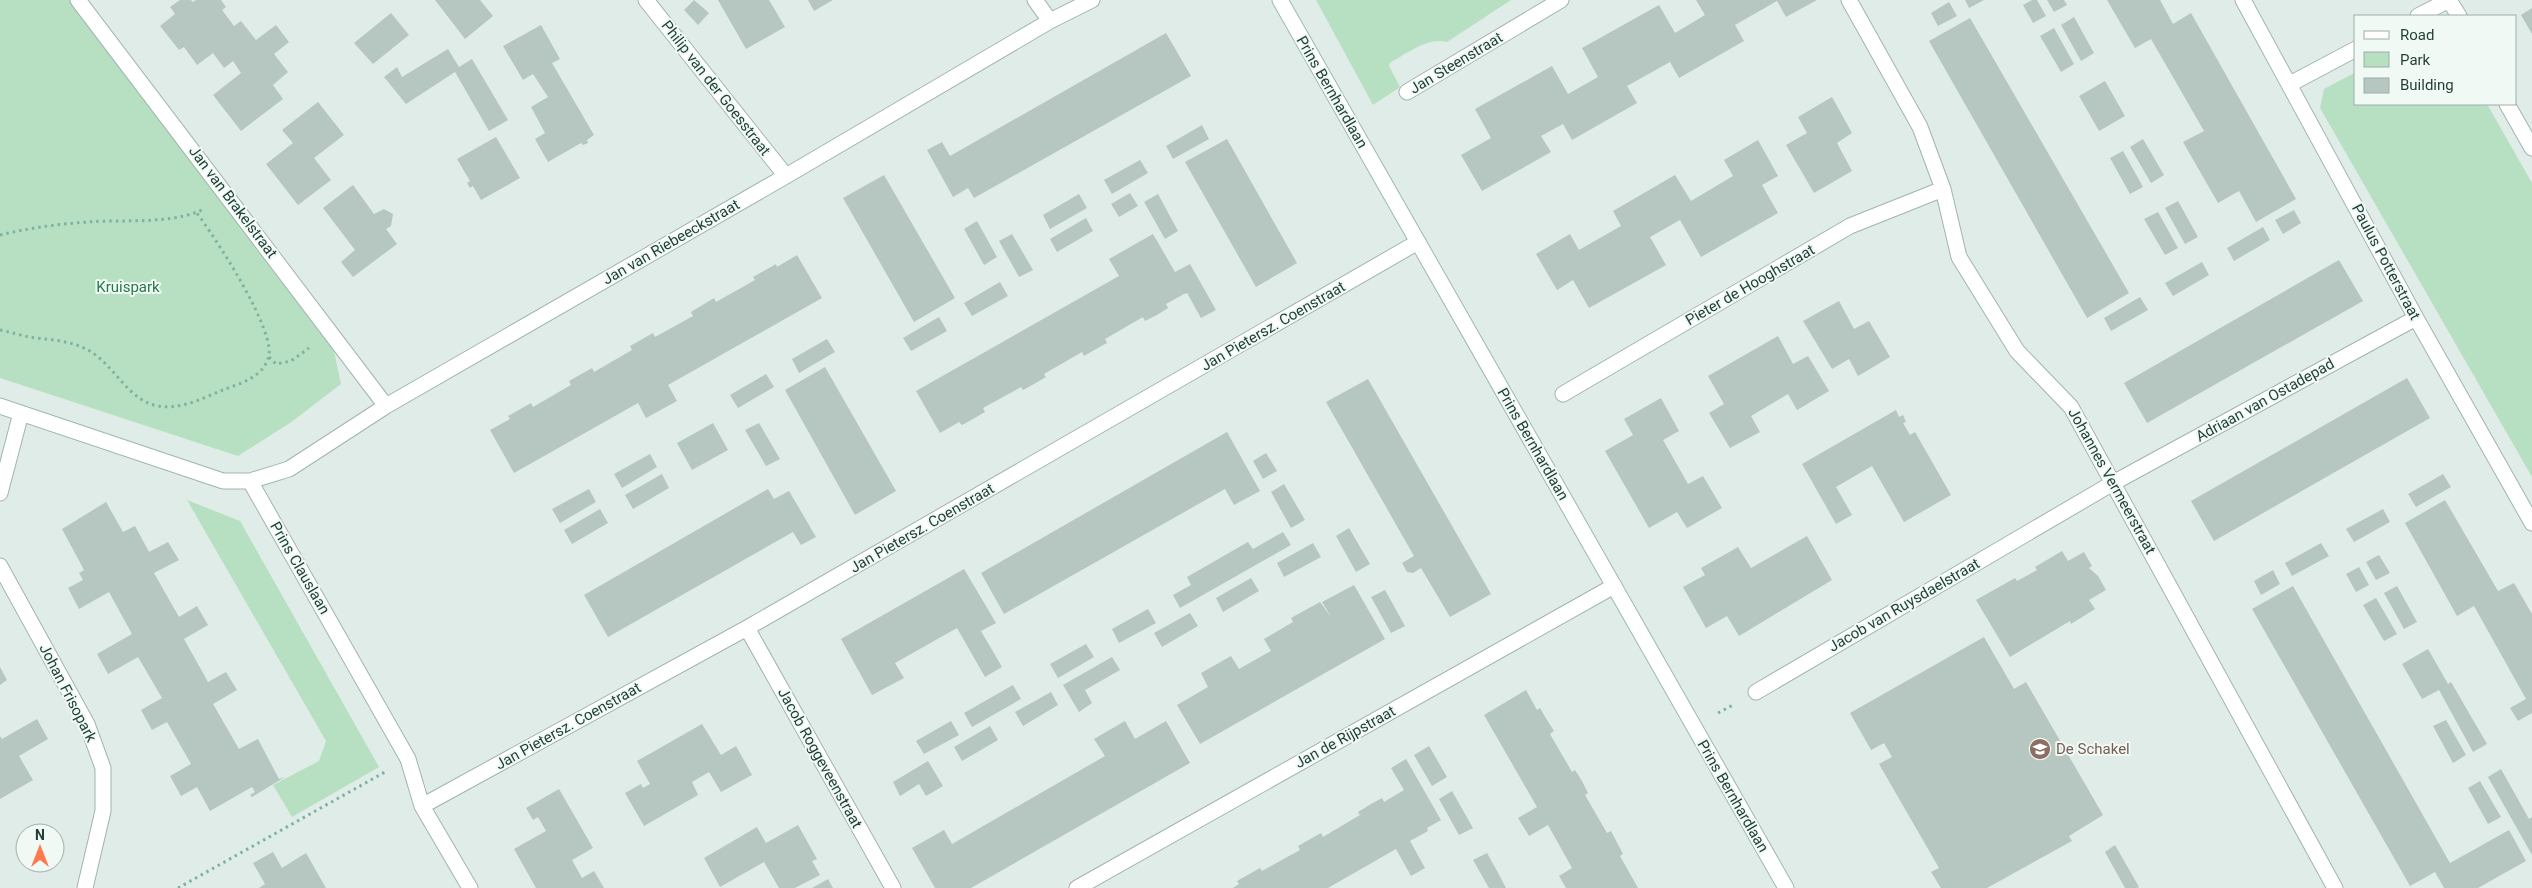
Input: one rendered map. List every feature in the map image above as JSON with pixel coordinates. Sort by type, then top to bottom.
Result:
[{"type":"street","name":"Jan van Brakelstraat","points":[[78,0],[226,192],[386,406]]},
{"type":"street","name":"Philip van der Goesstraat","points":[[646,0],[786,176]]},
{"type":"street","points":[[1035,0],[1050,21]]},
{"type":"street","name":"Jan van Riebeeckstraat","points":[[250,481],[289,469],[386,406],[786,176],[1050,21],[1092,0]]},
{"type":"street","name":"Prins Bernhardlaan","points":[[1280,0],[1786,888]]},
{"type":"street","name":"Jan Steenstraat","points":[[1407,92],[1561,0]]},
{"type":"street","name":"Johannes Vermeerstraat","points":[[1850,0],[1920,127],[1943,189],[1959,257],[2017,351],[2072,407],[2336,888]]},
{"type":"street","name":"Paulus Potterstraat","points":[[2243,0],[2416,318],[2532,523]]},
{"type":"street","points":[[2420,15],[2449,0],[2457,15]]},
{"type":"street","points":[[2290,84],[2354,50]]},
{"type":"street","points":[[2508,105],[2532,148]]},
{"type":"street","name":"Pieter de Hooghstraat","points":[[1563,394],[1850,226],[1943,189]]},
{"type":"street","name":"Jan Pietersz. Coenstraat","points":[[422,806],[747,628],[1418,242]]},
{"type":"street","name":"Adriaan van Ostadepad","points":[[2113,482],[2416,318]]},
{"type":"street","points":[[0,406],[223,481],[250,481]]},
{"type":"street","points":[[0,492],[21,413]]},
{"type":"street","name":"Prins Clauslaan","points":[[250,481],[408,759],[422,806],[470,888]]},
{"type":"street","name":"Jacob van Ruysdaelstraat","points":[[1756,692],[2113,482]]},
{"type":"street","name":"Johan Frisopark","points":[[0,566],[87,724],[103,768],[103,811],[85,888]]},
{"type":"street","name":"Jan de Rijpstraat","points":[[1077,888],[1614,586]]},
{"type":"street","name":"Jacob Roggeveenstraat","points":[[747,628],[893,888]]},
{"type":"path","points":[[0,235],[30,228],[87,222],[176,217],[210,206],[226,192]]},
{"type":"path","points":[[0,330],[28,337],[62,341],[88,349],[110,366],[141,399],[157,406],[175,407],[234,386],[260,374],[269,358],[268,338],[249,298],[212,233],[196,212]]},
{"type":"path","points":[[269,358],[276,364],[291,361],[329,330]]},
{"type":"path","points":[[1694,727],[1756,692]]},
{"type":"path","points":[[178,888],[408,759]]},
{"type":"green space","name":"Kruispark","points":[[0,0],[71,0],[332,342],[341,384],[290,423],[238,456],[0,378]]},
{"type":"green space","points":[[1316,0],[1511,0],[1447,42],[1440,41],[1425,44],[1390,63],[1389,66],[1400,87],[1373,105]]},
{"type":"green space","points":[[2354,73],[2354,105],[2488,105],[2532,183],[2532,477],[2320,108],[2324,89]]},
{"type":"green space","points":[[187,500],[240,521],[379,767],[292,817],[273,785],[319,761],[326,741]]},
{"type":"building","points":[[180,0],[191,0],[193,2],[196,0],[221,0],[226,7],[222,10],[234,26],[241,21],[256,40],[276,25],[289,42],[274,54],[288,72],[273,85],[283,99],[241,131],[213,95],[241,73],[233,61],[224,68],[213,53],[197,65],[184,47],[179,50],[160,26],[175,14],[170,7]]},
{"type":"building","points":[[435,0],[480,0],[493,16],[465,39]]},
{"type":"building","points":[[694,0],[709,13],[698,25],[684,10]]},
{"type":"building","points":[[718,0],[769,0],[785,27],[746,49]]},
{"type":"building","points":[[808,0],[833,0],[814,11]]},
{"type":"building","points":[[1696,0],[1817,0],[1786,17],[1777,1],[1735,25],[1744,41],[1679,78],[1670,62],[1627,86],[1637,103],[1572,140],[1563,124],[1541,136],[1551,152],[1482,191],[1461,155],[1491,138],[1475,109],[1552,66],[1568,94],[1598,77],[1582,48],[1659,5],[1675,33],[1705,15]]},
{"type":"building","points":[[1965,0],[1984,0],[1969,8]]},
{"type":"building","points":[[2032,0],[2037,0],[2046,16],[2033,23],[2023,5]]},
{"type":"building","points":[[2047,0],[2064,0],[2067,5],[2054,12]]},
{"type":"building","points":[[2107,0],[2160,0],[2173,24],[2191,13],[2296,199],[2256,222],[2239,191],[2218,203],[2183,142],[2204,131],[2151,39],[2135,48]]},
{"type":"building","points":[[1949,2],[1957,16],[1938,26],[1931,13]]},
{"type":"building","points":[[2532,8],[2532,34],[2521,15]]},
{"type":"building","points":[[391,13],[409,35],[373,64],[354,43]]},
{"type":"building","points":[[2074,17],[2094,53],[2081,61],[2061,25]]},
{"type":"building","points":[[1970,18],[2129,293],[2087,318],[1929,41]]},
{"type":"building","points":[[541,25],[560,59],[552,63],[594,135],[587,140],[588,143],[583,145],[581,143],[548,162],[535,139],[545,133],[531,107],[548,97],[533,74],[523,80],[503,46]]},
{"type":"building","points":[[2054,28],[2074,64],[2061,72],[2040,36]]},
{"type":"building","points":[[1166,33],[1191,76],[974,198],[968,188],[953,197],[927,150],[942,142],[950,156]]},
{"type":"building","points":[[448,49],[459,67],[472,59],[508,120],[489,131],[455,72],[406,104],[384,77],[397,67],[402,77]]},
{"type":"building","points":[[2105,81],[2125,116],[2099,131],[2079,96]]},
{"type":"building","points":[[1832,97],[1852,133],[1837,143],[1852,171],[1814,193],[1786,145],[1807,133],[1798,117]]},
{"type":"building","points":[[318,102],[344,135],[314,158],[331,180],[298,205],[266,164],[293,143],[282,130]]},
{"type":"building","points":[[1202,125],[1209,139],[1173,159],[1166,146]]},
{"type":"building","points":[[496,137],[520,178],[481,200],[473,186],[470,188],[467,183],[470,181],[457,159]]},
{"type":"building","points":[[1227,139],[1297,263],[1256,287],[1185,162]]},
{"type":"building","points":[[2143,139],[2164,175],[2151,183],[2130,147]]},
{"type":"building","points":[[1758,140],[1778,176],[1762,185],[1778,213],[1701,257],[1680,220],[1650,237],[1666,265],[1589,308],[1573,280],[1557,290],[1536,254],[1570,234],[1579,250],[1621,226],[1613,211],[1675,175],[1691,201],[1733,176],[1724,160]]},
{"type":"building","points":[[2123,151],[2143,187],[2130,194],[2110,158]]},
{"type":"building","points":[[1140,160],[1148,173],[1112,194],[1104,180]]},
{"type":"building","points":[[884,175],[955,298],[914,322],[843,198]]},
{"type":"building","points":[[353,185],[374,214],[384,209],[393,214],[391,226],[386,229],[397,244],[353,277],[341,262],[355,250],[323,208]]},
{"type":"building","points":[[1130,193],[1138,206],[1119,217],[1111,204]]},
{"type":"building","points":[[1079,194],[1087,208],[1050,229],[1043,215]]},
{"type":"building","points":[[1158,194],[1178,231],[1165,239],[1144,202]]},
{"type":"building","points":[[2178,201],[2198,237],[2185,244],[2165,208]]},
{"type":"building","points":[[2294,210],[2301,223],[2283,234],[2275,220]]},
{"type":"building","points":[[2158,212],[2178,248],[2165,255],[2144,219]]},
{"type":"building","points":[[1086,218],[1093,231],[1057,252],[1050,239]]},
{"type":"building","points":[[977,221],[997,257],[984,265],[964,229]]},
{"type":"building","points":[[2263,227],[2270,240],[2234,261],[2227,248]]},
{"type":"building","points":[[1012,234],[1033,270],[1019,277],[999,241]]},
{"type":"building","points":[[1153,234],[1175,272],[1190,264],[1216,310],[1201,318],[1187,293],[1184,294],[1166,304],[1168,308],[1157,315],[1145,321],[1143,317],[1105,339],[1107,343],[1084,356],[1082,352],[1044,374],[1046,377],[1034,384],[1023,390],[1021,387],[983,408],[985,412],[973,419],[962,425],[959,422],[940,433],[916,391],[1119,276],[1109,259]]},
{"type":"building","points":[[797,255],[822,298],[668,385],[677,401],[646,418],[638,403],[514,473],[490,430],[510,419],[508,416],[531,403],[533,407],[571,385],[569,381],[592,368],[594,372],[632,350],[630,346],[653,333],[655,337],[693,316],[691,312],[714,298],[716,302],[755,280],[753,277],[776,264],[777,267]]},
{"type":"building","points":[[2339,260],[2363,301],[2147,423],[2124,383]]},
{"type":"building","points":[[2202,262],[2209,275],[2173,296],[2165,283]]},
{"type":"building","points":[[1000,282],[1008,296],[972,316],[964,303]]},
{"type":"building","points":[[2140,297],[2148,310],[2111,331],[2104,318]]},
{"type":"building","points":[[1839,301],[1854,329],[1869,321],[1890,357],[1858,376],[1849,359],[1832,369],[1803,321]]},
{"type":"building","points":[[939,317],[947,331],[911,351],[903,338]]},
{"type":"building","points":[[1778,336],[1793,364],[1808,356],[1829,391],[1797,410],[1788,394],[1751,416],[1760,432],[1730,448],[1709,413],[1724,404],[1708,376]]},
{"type":"building","points":[[827,339],[835,352],[799,373],[792,359]]},
{"type":"building","points":[[825,367],[896,491],[855,515],[785,390]]},
{"type":"building","points":[[766,374],[774,387],[738,408],[730,395]]},
{"type":"building","points":[[2407,378],[2430,418],[2214,541],[2191,501]]},
{"type":"building","points":[[1368,379],[1491,594],[1450,617],[1421,568],[1413,573],[1407,572],[1402,563],[1414,556],[1326,402]]},
{"type":"building","points":[[1661,398],[1679,431],[1663,440],[1688,484],[1703,476],[1722,508],[1687,528],[1677,512],[1649,528],[1605,451],[1633,435],[1624,419]]},
{"type":"building","points":[[1896,410],[1899,417],[1903,415],[1906,422],[1903,423],[1910,435],[1915,432],[1951,495],[1904,522],[1872,466],[1836,487],[1852,515],[1836,524],[1802,464]]},
{"type":"building","points":[[713,423],[728,450],[692,470],[677,443]]},
{"type":"building","points":[[759,423],[780,459],[766,466],[745,430]]},
{"type":"building","points":[[1227,432],[1260,491],[1234,505],[1225,489],[1004,614],[981,573]]},
{"type":"building","points":[[1266,453],[1277,471],[1263,479],[1253,461]]},
{"type":"building","points":[[650,454],[657,467],[622,488],[614,474]]},
{"type":"building","points":[[662,474],[669,488],[633,509],[625,495]]},
{"type":"building","points":[[2443,474],[2451,487],[2416,507],[2408,494]]},
{"type":"building","points":[[1284,484],[1305,520],[1291,528],[1271,492]]},
{"type":"building","points":[[589,489],[596,502],[560,523],[552,509]]},
{"type":"building","points":[[768,489],[774,499],[789,491],[816,537],[801,545],[793,532],[608,637],[584,595]]},
{"type":"building","points":[[2445,500],[2498,591],[2514,583],[2532,614],[2532,713],[2518,721],[2510,708],[2526,699],[2474,606],[2457,616],[2405,523]]},
{"type":"building","points":[[106,502],[123,532],[135,526],[149,552],[168,542],[179,560],[154,573],[179,617],[197,606],[208,625],[184,639],[208,682],[226,672],[237,690],[213,704],[239,749],[258,739],[279,779],[285,777],[252,797],[250,795],[255,792],[252,787],[210,811],[197,787],[181,796],[170,776],[191,764],[167,722],[152,730],[141,710],[162,698],[138,657],[108,674],[97,654],[132,634],[109,592],[79,609],[68,588],[83,580],[79,573],[84,570],[62,529]]},
{"type":"building","points":[[600,509],[608,523],[572,544],[564,530]]},
{"type":"building","points":[[2383,509],[2390,522],[2354,542],[2346,529]]},
{"type":"building","points":[[1349,528],[1370,564],[1356,572],[1336,536]]},
{"type":"building","points":[[1283,532],[1291,545],[1180,608],[1173,595],[1191,585],[1187,577],[1248,542],[1253,549]]},
{"type":"building","points":[[1807,536],[1832,580],[1739,636],[1727,616],[1706,628],[1683,587],[1705,575],[1701,568],[1738,547],[1751,568]]},
{"type":"building","points":[[1313,543],[1321,557],[1284,577],[1277,563]]},
{"type":"building","points":[[2321,543],[2329,556],[2292,576],[2285,563]]},
{"type":"building","points":[[2062,551],[2068,561],[2084,552],[2092,566],[2089,568],[2098,576],[2106,590],[2089,600],[2095,609],[2071,624],[2070,621],[2010,657],[1976,600],[2015,578],[2017,581],[2037,570],[2035,567]]},
{"type":"building","points":[[2379,555],[2390,573],[2376,580],[2366,562]]},
{"type":"building","points":[[2359,567],[2369,585],[2356,592],[2346,574]]},
{"type":"building","points":[[964,569],[996,623],[981,631],[1002,667],[985,677],[957,628],[895,663],[904,678],[872,695],[841,639]]},
{"type":"building","points":[[2273,570],[2280,584],[2261,595],[2254,581]]},
{"type":"building","points":[[1251,578],[1259,591],[1223,612],[1216,598]]},
{"type":"building","points":[[1354,585],[1385,639],[1200,744],[1177,705],[1208,687],[1201,673],[1231,656],[1239,669],[1271,651],[1264,639],[1293,622],[1291,618],[1320,602],[1331,617],[1322,602]]},
{"type":"building","points":[[2293,586],[2450,863],[2509,830],[2526,861],[2478,888],[2444,888],[2435,872],[2410,886],[2252,609]]},
{"type":"building","points":[[2397,586],[2417,622],[2404,629],[2384,593]]},
{"type":"building","points":[[1385,590],[1405,626],[1391,633],[1371,597]]},
{"type":"building","points":[[2376,598],[2397,634],[2384,641],[2363,605]]},
{"type":"building","points":[[1148,609],[1156,623],[1119,643],[1112,629]]},
{"type":"building","points":[[1190,613],[1198,626],[1162,647],[1154,633]]},
{"type":"building","points":[[1984,637],[2014,689],[2026,682],[2103,815],[2069,836],[2072,841],[1987,888],[1941,888],[1931,872],[1939,868],[1879,764],[1892,757],[1884,743],[1871,750],[1850,713]]},
{"type":"building","points":[[1086,644],[1094,657],[1058,678],[1050,664]]},
{"type":"building","points":[[2428,649],[2448,684],[2451,682],[2487,744],[2473,752],[2439,690],[2422,699],[2402,664]]},
{"type":"building","points":[[1112,657],[1120,670],[1085,690],[1092,703],[1079,712],[1063,685]]},
{"type":"building","points":[[0,667],[7,680],[0,685]]},
{"type":"building","points":[[1013,685],[1021,699],[972,727],[964,713]]},
{"type":"building","points":[[1526,690],[1537,710],[1540,708],[1554,731],[1550,734],[1572,772],[1575,770],[1582,781],[1588,793],[1585,795],[1607,833],[1611,831],[1623,854],[1620,856],[1638,888],[1566,888],[1559,876],[1572,868],[1548,825],[1529,836],[1518,818],[1537,807],[1484,715]]},
{"type":"building","points":[[1051,692],[1058,705],[1023,726],[1015,712]]},
{"type":"building","points":[[37,719],[48,739],[19,756],[33,780],[0,799],[0,736],[2,739]]},
{"type":"building","points":[[2446,720],[2466,755],[2453,763],[2433,726]]},
{"type":"building","points":[[951,721],[959,735],[924,754],[916,741]]},
{"type":"building","points":[[1125,721],[1135,739],[1166,721],[1190,763],[971,888],[935,888],[912,848],[944,830],[952,844],[1105,756],[1094,739]]},
{"type":"building","points":[[702,724],[721,755],[736,746],[752,775],[721,792],[709,772],[692,782],[698,795],[644,826],[625,793],[641,784],[643,788],[650,784],[637,761]]},
{"type":"building","points":[[990,726],[998,740],[962,761],[954,747]]},
{"type":"building","points":[[1429,746],[1447,777],[1432,786],[1414,755]]},
{"type":"building","points":[[1406,759],[1441,820],[1427,828],[1428,831],[1410,841],[1425,868],[1411,876],[1396,849],[1328,888],[1233,888],[1239,884],[1237,881],[1260,868],[1262,871],[1300,850],[1298,846],[1321,833],[1323,837],[1360,815],[1358,812],[1371,804],[1382,798],[1384,802],[1404,790],[1391,768]]},
{"type":"building","points":[[928,761],[943,786],[926,796],[919,784],[900,796],[893,782]]},
{"type":"building","points":[[2501,769],[2529,819],[2532,817],[2532,855],[2488,777]]},
{"type":"building","points":[[2480,781],[2501,817],[2488,824],[2468,788]]},
{"type":"building","points":[[559,789],[593,848],[572,860],[582,878],[594,871],[604,888],[536,888],[514,849],[546,831],[538,817],[533,820],[526,808]]},
{"type":"building","points":[[1452,791],[1473,828],[1459,835],[1439,799]]},
{"type":"building","points":[[798,825],[817,859],[812,861],[820,875],[795,888],[779,888],[764,862],[720,887],[704,858],[757,827],[766,843]]},
{"type":"building","points":[[2115,845],[2139,887],[2125,888],[2105,852]]},
{"type":"building","points":[[273,852],[282,868],[306,853],[326,888],[259,888],[265,884],[253,863]]},
{"type":"building","points":[[1487,853],[1506,888],[1489,888],[1473,860]]},
{"type":"building","points":[[828,879],[833,888],[812,888]]},
{"type":"place","name":"De Schakel","points":[[2040,749]]}]
